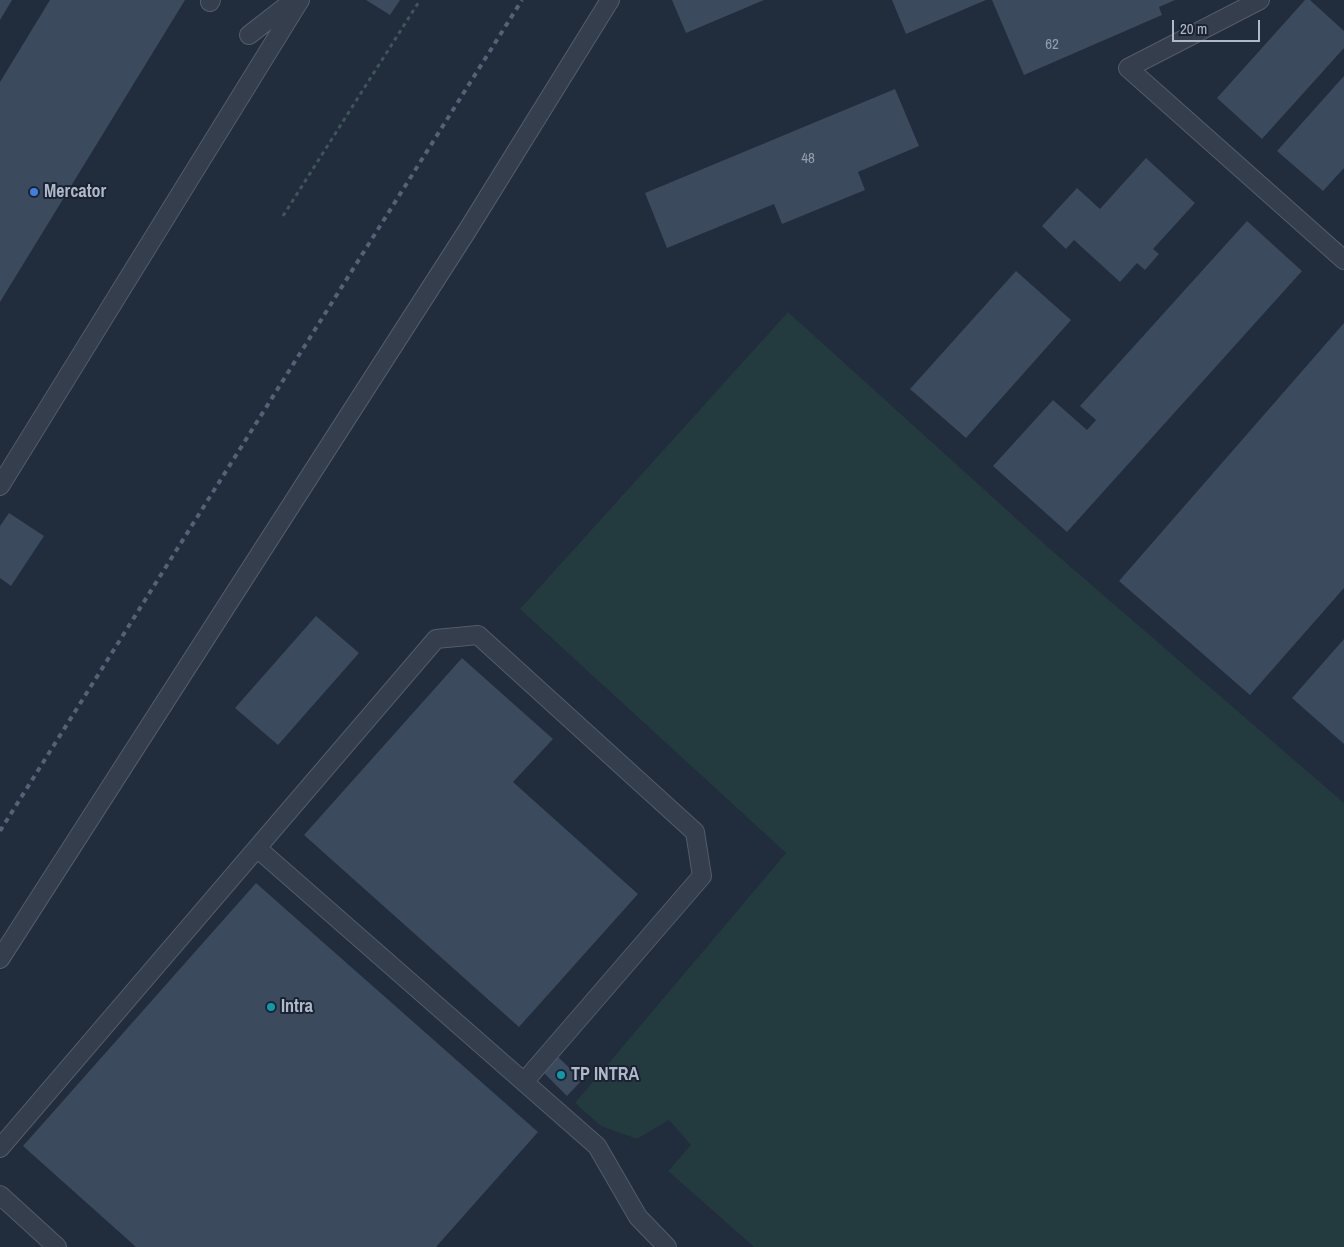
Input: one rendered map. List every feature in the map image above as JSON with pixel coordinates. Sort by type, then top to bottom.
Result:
[{"type":"lane","points":[[248,35],[294,0]]},
{"type":"lane","points":[[0,486],[300,0]]},
{"type":"lane","points":[[0,960],[466,231],[610,0]]},
{"type":"lane","points":[[1260,0],[1128,68],[1343,259]]},
{"type":"lane","points":[[0,1148],[436,639],[478,635],[694,832],[702,876],[524,1082]]},
{"type":"lane","points":[[257,848],[597,1146],[638,1217],[667,1247]]},
{"type":"lane","points":[[0,1195],[57,1247]]},
{"type":"path","points":[[283,216],[420,0]]},
{"type":"green space","points":[[788,312],[1050,549],[1344,803],[1344,1247],[754,1247],[668,1171],[691,1145],[669,1120],[637,1139],[601,1126],[575,1103],[786,853],[520,609]]},
{"type":"building","points":[[0,0],[12,0],[0,20]]},
{"type":"building","name":"Mercator","points":[[50,0],[185,0],[0,302],[0,82]]},
{"type":"building","points":[[366,0],[400,0],[390,15]]},
{"type":"building","points":[[672,0],[764,0],[686,33]]},
{"type":"building","points":[[892,0],[986,0],[906,34]]},
{"type":"building","points":[[992,0],[1175,0],[1159,7],[1162,15],[1024,75]]},
{"type":"building","points":[[1305,0],[1310,0],[1344,31],[1344,48],[1262,139],[1217,98]]},
{"type":"building","points":[[1344,76],[1344,168],[1323,191],[1277,151]]},
{"type":"building","points":[[895,89],[919,146],[858,172],[865,190],[782,224],[774,204],[667,248],[645,193]]},
{"type":"building","points":[[1146,158],[1195,203],[1153,249],[1159,254],[1145,270],[1137,263],[1120,282],[1074,240],[1066,249],[1042,226],[1077,188],[1100,209]]},
{"type":"building","points":[[1247,221],[1302,271],[1067,532],[993,466],[1053,400],[1087,430],[1096,420],[1080,406]]},
{"type":"building","points":[[1016,271],[1071,320],[966,438],[910,389]]},
{"type":"building","points":[[1344,323],[1344,588],[1250,695],[1119,581]]},
{"type":"building","points":[[9,513],[44,536],[11,586],[0,578],[0,526]]},
{"type":"building","points":[[316,616],[359,653],[278,745],[235,708]]},
{"type":"building","points":[[1344,639],[1344,744],[1292,698]]},
{"type":"building","points":[[462,658],[553,739],[513,782],[638,894],[519,1027],[304,835]]},
{"type":"building","name":"Intra","points":[[256,883],[538,1132],[436,1247],[136,1247],[23,1146]]},
{"type":"building","name":"TP INTRA","points":[[556,1055],[582,1080],[567,1096],[541,1070]]},
{"type":"railway","points":[[0,831],[522,0]]},
{"type":"place","name":"Mercator","points":[[34,192]]},
{"type":"place","name":"Intra","points":[[271,1007]]},
{"type":"place","name":"TP INTRA","points":[[561,1075]]}]
